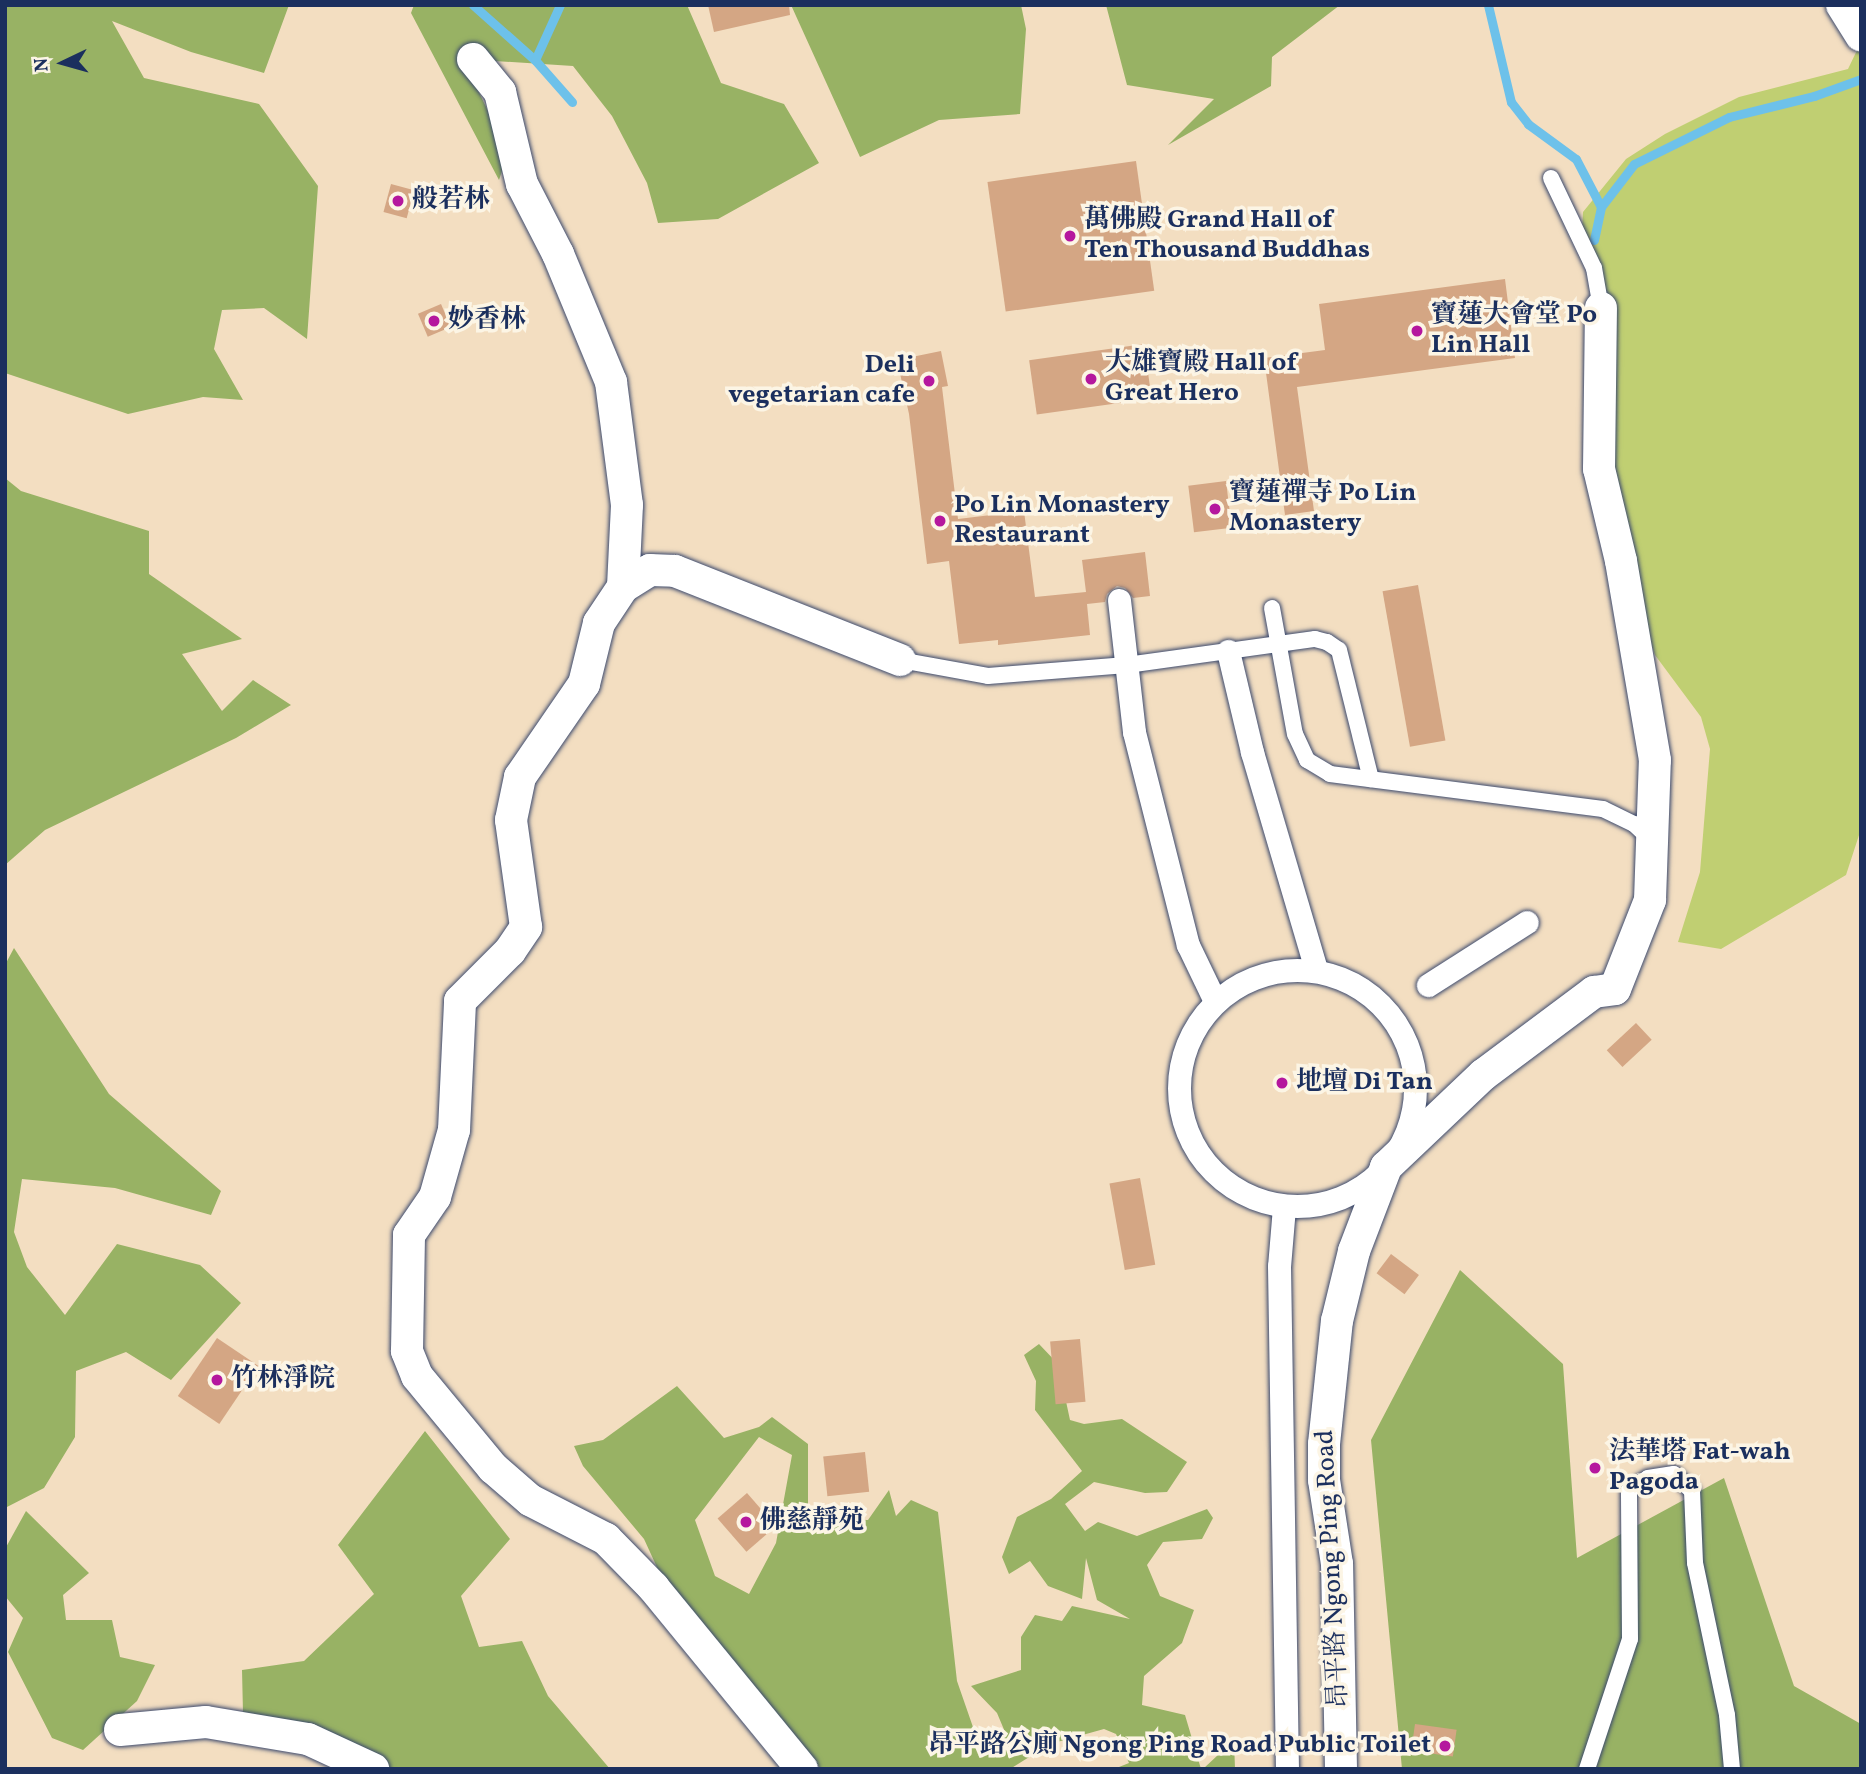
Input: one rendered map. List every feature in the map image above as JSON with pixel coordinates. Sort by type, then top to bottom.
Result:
[{"type":"street","points":[[1842,5],[1861,34]]},
{"type":"street","points":[[473,59],[499,92],[522,184],[558,254],[611,382],[628,505],[623,587]]},
{"type":"street","points":[[1386,1167],[1406,1137],[1415,1102],[1414,1065],[1402,1031],[1380,1002],[1350,981],[1316,970],[1280,970],[1245,981],[1215,1001],[1194,1028],[1181,1059],[1178,1093],[1184,1126],[1199,1156],[1222,1181],[1251,1198],[1284,1207],[1321,1206],[1357,1192],[1386,1167],[1483,1075],[1594,992],[1615,989],[1650,900],[1655,760],[1621,561],[1599,468],[1601,308]]},
{"type":"street","points":[[802,1769],[654,1588],[606,1539],[530,1500],[493,1468],[417,1377],[407,1351],[409,1236],[435,1197],[454,1129],[460,1001],[510,951],[526,927],[511,820],[520,777],[584,684],[599,623],[623,587],[650,570],[675,571],[900,660]]},
{"type":"street","points":[[1119,600],[1135,732],[1188,945],[1215,1001]]},
{"type":"street","points":[[1228,651],[1252,752],[1316,970]]},
{"type":"street","points":[[1428,985],[1527,922]]},
{"type":"street","name":"昂平路 Ngong Ping Road","points":[[1341,1769],[1338,1564],[1324,1480],[1326,1402],[1351,1263],[1386,1167]]},
{"type":"street","points":[[1284,1207],[1279,1266],[1287,1769]]},
{"type":"street","points":[[120,1730],[206,1722],[308,1739],[373,1769]]},
{"type":"lane","points":[[1550,178],[1594,268],[1601,308]]},
{"type":"lane","points":[[1272,608],[1295,734],[1307,760],[1330,774],[1603,809],[1634,824],[1654,843]]},
{"type":"lane","points":[[900,660],[988,676],[1127,665],[1315,639],[1339,650],[1371,779]]},
{"type":"lane","points":[[1587,1769],[1630,1639],[1629,1490],[1648,1478],[1674,1474],[1692,1491],[1694,1500],[1695,1563],[1727,1715],[1732,1769]]},
{"type":"green space","points":[[5,5],[289,5],[264,73],[191,52],[112,21],[144,78],[259,104],[318,186],[307,339],[264,308],[222,310],[214,349],[243,400],[203,397],[128,414],[5,373]]},
{"type":"green space","points":[[414,5],[687,5],[721,83],[784,104],[819,163],[718,219],[658,223],[647,183],[612,116],[573,66],[463,59],[508,153],[499,180],[411,13]]},
{"type":"green space","points":[[791,5],[1021,5],[1026,29],[1020,114],[939,120],[860,157]]},
{"type":"green space","points":[[1106,5],[1340,5],[1272,57],[1271,86],[1168,145],[1214,99],[1127,85]]},
{"type":"green space","points":[[1861,42],[1861,829],[1846,875],[1721,949],[1678,942],[1700,872],[1710,749],[1701,717],[1655,655],[1610,527],[1605,327],[1581,250],[1583,212],[1626,159],[1665,134],[1739,97],[1848,69]]},
{"type":"green space","points":[[5,478],[21,491],[149,531],[149,574],[242,639],[182,654],[222,711],[253,680],[291,705],[236,738],[45,830],[5,865]]},
{"type":"green space","points":[[14,948],[109,1094],[221,1191],[211,1215],[115,1188],[22,1179],[14,1232],[27,1267],[65,1315],[117,1244],[200,1265],[241,1303],[171,1380],[126,1352],[76,1371],[75,1437],[44,1488],[5,1508],[5,965]]},
{"type":"green space","points":[[1460,1270],[1563,1364],[1577,1558],[1724,1478],[1794,1686],[1861,1724],[1861,1769],[1402,1769],[1371,1440]]},
{"type":"green space","points":[[1039,1344],[1058,1364],[1070,1420],[1084,1424],[1122,1419],[1187,1462],[1167,1492],[1145,1493],[1094,1482],[1065,1504],[1085,1531],[1098,1522],[1137,1536],[1207,1509],[1213,1518],[1202,1539],[1163,1542],[1147,1565],[1160,1596],[1194,1610],[1182,1643],[1144,1676],[1142,1705],[1185,1715],[1201,1769],[1114,1769],[1129,1763],[1116,1734],[1104,1729],[1050,1744],[1010,1769],[821,1769],[764,1701],[728,1668],[693,1662],[683,1611],[672,1600],[644,1539],[583,1466],[574,1446],[603,1440],[677,1386],[724,1438],[759,1427],[772,1417],[808,1444],[808,1519],[868,1520],[889,1490],[896,1516],[911,1500],[938,1512],[957,1681],[974,1730],[996,1737],[1005,1732],[997,1713],[971,1686],[1021,1670],[1021,1637],[1035,1615],[1062,1621],[1072,1606],[1130,1619],[1097,1600],[1086,1558],[1082,1599],[1048,1586],[1030,1561],[1009,1574],[1002,1557],[1017,1517],[1051,1499],[1082,1471],[1035,1410],[1036,1381],[1024,1355]],"holes":[[[759,1437],[792,1455],[776,1543],[749,1594],[715,1576],[695,1520]]]},
{"type":"green space","points":[[425,1431],[510,1539],[461,1596],[479,1647],[522,1641],[548,1696],[610,1769],[392,1769],[243,1713],[242,1670],[304,1661],[374,1594],[338,1545]]},
{"type":"green space","points":[[26,1511],[89,1573],[63,1595],[66,1620],[112,1620],[120,1657],[155,1665],[137,1701],[83,1750],[52,1738],[8,1652],[23,1618],[5,1596],[5,1549]]},
{"type":"green space","points":[[1234,1740],[1235,1769],[1203,1769]]},
{"type":"building","points":[[708,5],[789,5],[790,15],[714,32]]},
{"type":"building","name":"萬佛殿 Grand Hall of Ten Thousand Buddhas","points":[[1136,161],[1154,291],[1006,312],[987,182]]},
{"type":"building","name":"般若林","points":[[391,184],[414,190],[407,218],[383,212]]},
{"type":"building","name":"寶蓮大會堂 Po Lin Hall","points":[[1505,279],[1515,358],[1297,387],[1314,511],[1285,515],[1264,358],[1325,350],[1319,304]]},
{"type":"building","name":"妙香林","points":[[441,304],[451,327],[428,337],[418,314]]},
{"type":"building","name":"大雄寶殿 Hall of Great Hero","points":[[1144,344],[1152,398],[1037,415],[1029,360]]},
{"type":"building","points":[[941,351],[948,386],[942,387],[958,519],[1024,511],[1035,597],[1086,592],[1082,560],[1145,552],[1150,596],[1133,598],[1125,588],[1117,586],[1107,594],[1105,602],[1087,604],[1090,635],[998,645],[998,640],[959,644],[949,561],[927,564],[909,414],[897,360]]},
{"type":"building","points":[[1226,481],[1232,528],[1194,532],[1188,486]]},
{"type":"building","points":[[1418,585],[1445,741],[1410,747],[1383,591]]},
{"type":"building","points":[[1636,1023],[1652,1040],[1622,1067],[1607,1050]]},
{"type":"building","points":[[1140,1178],[1155,1265],[1125,1270],[1109,1183]]},
{"type":"building","points":[[1391,1254],[1419,1275],[1405,1294],[1377,1273]]},
{"type":"building","name":"竹林淨院","points":[[217,1338],[258,1366],[219,1424],[178,1396]]},
{"type":"building","points":[[1080,1339],[1085,1402],[1056,1404],[1050,1342]]},
{"type":"building","points":[[865,1452],[869,1492],[827,1496],[823,1456]]},
{"type":"building","name":"佛慈靜苑","points":[[747,1493],[776,1526],[746,1552],[718,1519]]},
{"type":"building","name":"昂平路公廁 Ngong Ping Road Public Toilet","points":[[1415,1724],[1457,1730],[1453,1757],[1411,1751]]},
{"type":"waterway","points":[[473,5],[535,60],[572,102]]},
{"type":"waterway","points":[[535,60],[560,5]]},
{"type":"waterway","points":[[1488,5],[1511,102],[1528,124],[1576,159],[1601,207]]},
{"type":"waterway","points":[[1594,240],[1601,207],[1634,164],[1729,117],[1814,96],[1861,79]]},
{"type":"place","name":"般若林","points":[[398,201]]},
{"type":"place","name":"萬佛殿 Grand Hall of Ten Thousand Buddhas","points":[[1070,236]]},
{"type":"place","name":"妙香林","points":[[434,321]]},
{"type":"place","name":"寶蓮大會堂 Po Lin Hall","points":[[1417,331]]},
{"type":"place","name":"大雄寶殿 Hall of Great Hero","points":[[1091,379]]},
{"type":"place","name":"Deli vegetarian cafe","points":[[929,381]]},
{"type":"place","name":"寶蓮禪寺 Po Lin Monastery","points":[[1215,509]]},
{"type":"place","name":"Po Lin Monastery Restaurant","points":[[940,521]]},
{"type":"place","name":"地壇 Di Tan","points":[[1282,1083]]},
{"type":"place","name":"竹林淨院","points":[[217,1380]]},
{"type":"place","name":"法華塔 Fat-wah Pagoda","points":[[1595,1468]]},
{"type":"place","name":"佛慈靜苑","points":[[746,1522]]},
{"type":"place","name":"昂平路公廁 Ngong Ping Road Public Toilet","points":[[1445,1746]]}]
